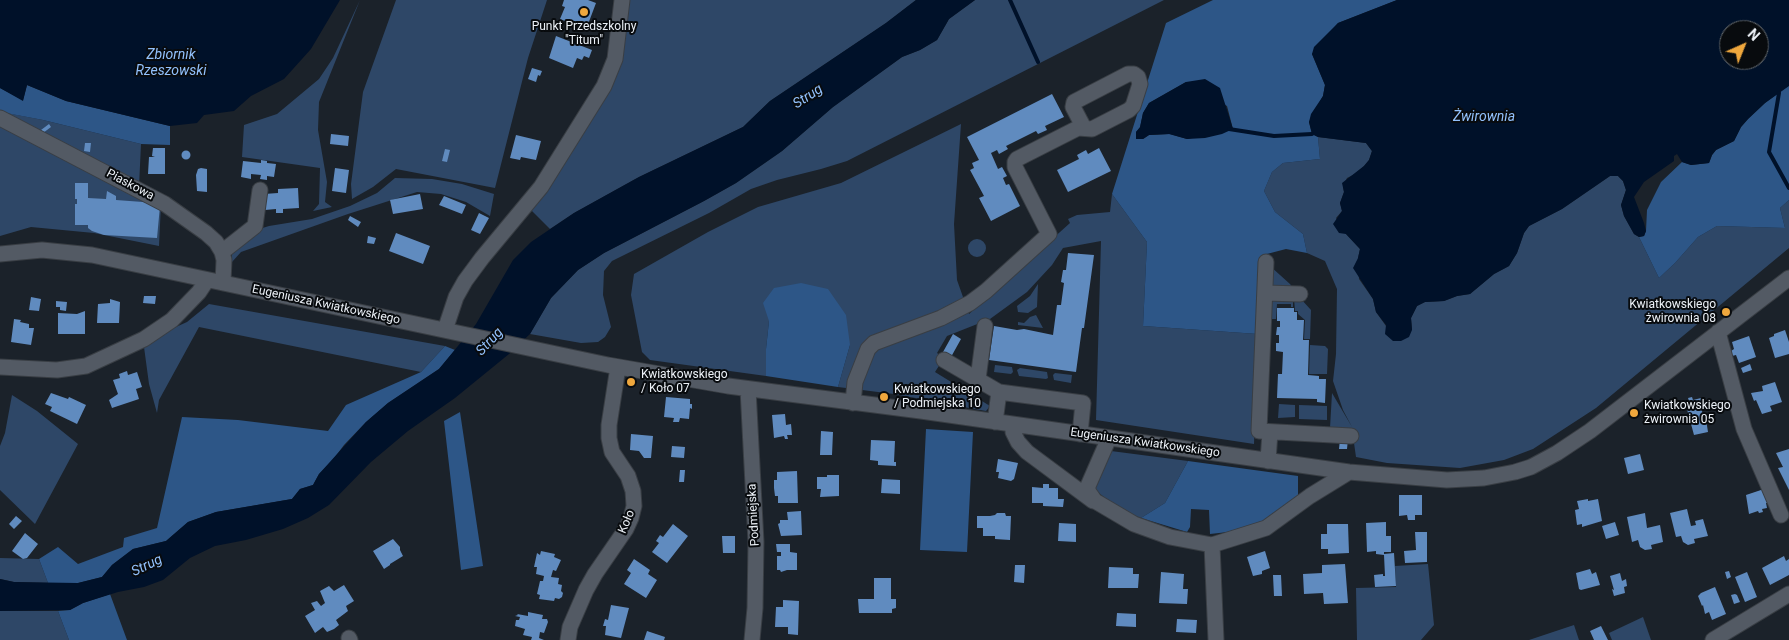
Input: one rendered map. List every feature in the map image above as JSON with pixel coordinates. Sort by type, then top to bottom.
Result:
[{"type":"street","points":[[444,330],[456,297],[465,281],[541,187],[604,86],[615,60],[622,0]]},
{"type":"street","name":"Piaskowa","points":[[0,118],[165,204],[206,233],[216,242],[222,252]]},
{"type":"street","points":[[853,403],[855,382],[868,350],[874,343],[942,318],[970,303],[1049,234],[1015,167],[1015,162],[1078,128],[1084,128]]},
{"type":"street","points":[[223,283],[224,260],[222,252],[254,226],[260,190]]},
{"type":"street","name":"Eugeniusza Kwiatkowskiego","points":[[0,254],[20,251],[60,251],[92,255],[618,367],[748,389],[1350,472],[1447,480],[1484,478],[1531,467],[1557,453],[1590,431],[1789,278]]},
{"type":"street","points":[[1266,262],[1259,431],[1351,436]]},
{"type":"street","points":[[0,367],[57,370],[86,366],[144,339],[165,324],[200,292],[207,280]]},
{"type":"street","points":[[1265,293],[1300,294]]},
{"type":"street","points":[[978,379],[985,326]]},
{"type":"street","points":[[1718,332],[1744,429],[1781,515]]},
{"type":"street","points":[[944,360],[999,392],[1083,403],[1080,434]]},
{"type":"street","name":"Koło","points":[[568,640],[570,627],[586,590],[594,574],[626,529],[634,506],[633,491],[628,476],[612,452],[609,438],[609,425],[618,367]]},
{"type":"street","name":"Podmiejska","points":[[748,389],[756,542],[755,608],[752,640]]},
{"type":"street","points":[[994,422],[999,392]]},
{"type":"street","points":[[1012,424],[1012,432],[1027,452],[1095,502],[1134,524],[1170,536],[1212,545],[1266,528],[1310,496],[1350,472]]},
{"type":"street","points":[[1268,461],[1270,432]]},
{"type":"street","points":[[1095,502],[1088,491],[1088,486],[1108,438]]},
{"type":"street","points":[[1212,545],[1216,640]]},
{"type":"street","points":[[1713,640],[1789,594]]},
{"type":"shaded area","points":[[360,0],[319,102],[318,130],[327,182],[325,202],[332,207],[313,211],[319,204],[320,168],[242,157],[244,125],[277,114],[319,79],[333,58]]},
{"type":"shaded area","points":[[396,0],[547,0],[528,58],[495,188],[396,169],[373,187],[352,199],[351,184],[363,92]]},
{"type":"shaded area","points":[[617,0],[916,0],[886,23],[770,101],[743,127],[639,177],[574,213],[550,229],[529,208],[597,89],[612,48]]},
{"type":"shaded area","points":[[975,0],[1164,0],[847,161],[751,189],[709,213],[612,261],[604,271],[603,295],[611,327],[605,337],[598,342],[581,343],[530,334],[551,298],[578,270],[604,253],[736,183],[782,151],[833,107],[902,57],[920,50],[937,40],[949,19]]},
{"type":"shaded area","points":[[1213,0],[1397,0],[1338,23],[1312,54],[1325,85],[1323,96],[1309,122],[1312,134],[1318,137],[1320,159],[1283,163],[1272,172],[1264,191],[1275,212],[1303,234],[1307,253],[1286,249],[1263,255],[1258,334],[1143,326],[1147,242],[1112,194],[1166,23]],"holes":[[[1186,82],[1227,106],[1233,129],[1187,139],[1170,134],[1149,135],[1143,139],[1136,132],[1140,128],[1143,113],[1149,103]]]},
{"type":"shaded area","points":[[27,85],[66,101],[170,126],[170,145],[141,144],[0,111],[0,88],[23,100]]},
{"type":"shaded area","points":[[1789,85],[1789,200],[1780,208],[1785,228],[1717,226],[1698,237],[1659,278],[1639,237],[1644,236],[1646,231],[1647,210],[1661,182],[1682,162],[1691,165],[1709,163],[1716,150],[1734,141],[1741,127],[1748,119]]},
{"type":"shaded area","points":[[0,111],[141,144],[139,187]]},
{"type":"shaded area","points":[[0,121],[161,204],[159,246],[94,233],[31,227],[0,236]]},
{"type":"shaded area","points":[[961,124],[954,224],[957,280],[969,314],[1070,223],[1068,219],[1077,215],[1110,212],[1112,194],[1147,242],[1143,326],[1258,334],[1254,444],[1096,420],[1101,241],[1063,248],[1052,265],[1027,292],[990,319],[947,336],[937,353],[944,358],[935,372],[990,406],[986,411],[894,394],[838,387],[850,345],[769,321],[766,376],[650,360],[642,352],[631,295],[634,274],[708,232],[758,207],[841,183]]},
{"type":"shaded area","points":[[1318,137],[1366,143],[1372,151],[1369,160],[1364,166],[1347,178],[1343,186],[1344,192],[1340,203],[1342,211],[1336,218],[1346,234],[1360,249],[1358,258],[1359,279],[1373,299],[1376,312],[1386,326],[1412,330],[1411,318],[1417,306],[1425,302],[1444,301],[1470,294],[1494,274],[1509,266],[1529,226],[1562,209],[1610,176],[1618,176],[1623,181],[1626,190],[1621,205],[1624,216],[1634,234],[1639,237],[1659,278],[1698,237],[1717,226],[1785,228],[1780,208],[1789,200],[1789,248],[1596,408],[1533,449],[1504,460],[1460,468],[1387,463],[1356,457],[1352,429],[1330,428],[1332,393],[1352,427],[1343,410],[1333,381],[1336,354],[1337,289],[1325,261],[1307,253],[1303,234],[1275,212],[1264,191],[1272,172],[1283,163],[1320,159]]},
{"type":"shaded area","points":[[395,178],[432,179],[462,184],[494,194],[490,216],[466,202],[441,194],[417,192],[241,252],[232,262],[232,253],[253,231],[269,226],[312,219],[350,206],[377,193]]},
{"type":"shaded area","points":[[977,239],[983,242],[986,248],[983,254],[977,257],[971,254],[968,248],[971,242]]},
{"type":"shaded area","points":[[1270,266],[1293,288],[1275,287],[1272,285]]},
{"type":"shaded area","points":[[801,283],[828,289],[846,315],[850,345],[838,387],[766,376],[769,321],[763,303],[774,288]]},
{"type":"shaded area","points":[[1038,284],[1037,307],[1028,313],[1018,312],[1017,306],[1030,296]]},
{"type":"shaded area","points":[[1294,298],[1301,299],[1311,310],[1310,339],[1304,339],[1305,320],[1298,314],[1298,311],[1295,311]]},
{"type":"shaded area","points":[[1274,300],[1293,300],[1293,307],[1291,307],[1291,304],[1277,304],[1276,319],[1268,319],[1271,303]]},
{"type":"shaded area","points":[[209,304],[445,346],[421,372],[199,327],[159,400],[157,413],[149,384],[144,347],[167,331],[187,322]]},
{"type":"shaded area","points":[[1036,315],[1043,328],[1018,325],[1018,322],[1024,323],[1030,317]]},
{"type":"shaded area","points":[[1310,345],[1325,346],[1328,349],[1327,374],[1309,374]]},
{"type":"shaded area","points":[[445,346],[455,350],[439,369],[388,403],[366,422],[319,474],[313,485],[300,489],[292,499],[216,512],[188,522],[166,541],[133,549],[112,565],[102,577],[78,583],[48,583],[39,559],[58,547],[78,564],[123,547],[124,538],[157,528],[182,417],[238,420],[328,431],[346,405],[421,372]]},
{"type":"shaded area","points":[[995,365],[1012,367],[1013,372],[1011,374],[994,372]]},
{"type":"shaded area","points":[[1020,368],[1047,372],[1048,378],[1019,376],[1017,370]]},
{"type":"shaded area","points":[[1055,373],[1072,375],[1071,383],[1054,380],[1053,375]]},
{"type":"shaded area","points":[[12,395],[37,411],[78,444],[35,524],[0,490],[0,446],[5,433]]},
{"type":"shaded area","points":[[1279,404],[1295,405],[1295,417],[1278,418]]},
{"type":"shaded area","points":[[1299,405],[1327,406],[1327,420],[1299,419]]},
{"type":"shaded area","points":[[460,412],[483,566],[461,570],[444,421]]},
{"type":"shaded area","points":[[926,429],[973,432],[967,552],[920,550]]},
{"type":"shaded area","points":[[1111,451],[1188,461],[1165,503],[1141,518],[1122,512],[1094,489]]},
{"type":"shaded area","points":[[1188,461],[1298,476],[1298,498],[1279,514],[1254,527],[1228,532],[1210,534],[1209,510],[1191,509],[1190,527],[1187,532],[1141,518],[1165,503]]},
{"type":"shaded area","points":[[0,558],[39,559],[48,583],[14,582],[0,579]]},
{"type":"shaded area","points":[[1428,564],[1434,625],[1421,640],[1357,640],[1356,588],[1396,587],[1395,566]]},
{"type":"shaded area","points":[[110,594],[127,640],[69,640],[58,611],[70,610],[83,603]]},
{"type":"shaded area","points":[[0,611],[58,611],[69,640],[0,640]]},
{"type":"shaded area","points":[[1643,617],[1651,640],[1612,640],[1609,633]]},
{"type":"shaded area","points":[[1574,625],[1579,640],[1529,640]]},
{"type":"water","name":"Zbiornik Rzeszowski","points":[[0,0],[340,0],[311,49],[284,79],[251,96],[234,111],[204,115],[197,123],[170,126],[66,101],[27,85],[23,101],[0,88]]},
{"type":"water","name":"Strug","points":[[916,0],[975,0],[949,19],[937,40],[920,50],[902,57],[833,107],[782,151],[736,183],[604,253],[578,270],[551,298],[530,334],[509,354],[455,398],[408,431],[371,462],[329,505],[308,518],[283,529],[246,540],[215,546],[190,558],[163,580],[144,587],[118,592],[83,603],[70,610],[0,611],[0,579],[14,582],[78,583],[102,577],[112,565],[133,549],[166,541],[188,522],[216,512],[292,499],[300,489],[313,485],[319,474],[366,422],[388,403],[439,369],[476,324],[513,260],[531,242],[574,213],[639,177],[743,127],[770,101],[886,23]]},
{"type":"water","name":"Żwirownia","points":[[1397,0],[1789,0],[1789,86],[1765,103],[1748,119],[1741,127],[1734,141],[1716,150],[1709,163],[1691,165],[1682,162],[1677,154],[1674,156],[1674,161],[1644,182],[1634,197],[1644,223],[1646,231],[1644,236],[1639,237],[1634,234],[1624,216],[1621,205],[1626,190],[1623,181],[1618,176],[1610,176],[1562,209],[1529,226],[1509,266],[1494,274],[1470,294],[1444,301],[1425,302],[1417,306],[1411,318],[1412,330],[1409,337],[1401,341],[1393,341],[1385,334],[1386,325],[1376,312],[1373,299],[1353,268],[1360,249],[1346,234],[1339,233],[1333,224],[1342,211],[1340,203],[1344,192],[1342,183],[1364,166],[1369,160],[1372,151],[1366,143],[1318,137],[1312,134],[1309,122],[1311,114],[1323,96],[1325,85],[1312,54],[1314,47],[1338,23]]},
{"type":"water","points":[[1205,79],[1220,88],[1233,129],[1205,138],[1187,139],[1169,134],[1149,135],[1143,139],[1136,139],[1136,132],[1140,127],[1143,113],[1149,103],[1186,82]]},
{"type":"building","points":[[564,0],[588,0],[596,3],[587,27],[571,20],[570,23],[560,19],[565,7],[562,6]]},
{"type":"building","points":[[556,36],[592,50],[589,58],[584,56],[582,60],[577,58],[573,68],[549,58]]},
{"type":"building","points":[[532,68],[542,71],[540,76],[538,75],[536,82],[528,79]]},
{"type":"building","points":[[1052,94],[1064,117],[1045,126],[1047,130],[1038,134],[1036,131],[1006,146],[1008,149],[999,154],[997,150],[991,153],[998,169],[1002,167],[1007,176],[1003,178],[1006,185],[1009,184],[1020,206],[991,221],[979,198],[984,196],[970,170],[974,168],[972,163],[979,160],[967,137]]},
{"type":"building","points":[[49,124],[51,127],[43,133],[41,130]]},
{"type":"building","points":[[331,134],[349,136],[348,146],[330,144]]},
{"type":"building","points":[[516,135],[541,141],[536,160],[521,157],[520,160],[510,158]]},
{"type":"building","points":[[85,143],[91,143],[90,152],[84,151]]},
{"type":"building","points":[[153,148],[165,148],[165,174],[148,174],[149,157],[155,157],[152,156]]},
{"type":"building","points":[[1099,148],[1111,171],[1068,192],[1057,170],[1079,159],[1077,155],[1086,150],[1088,154]]},
{"type":"building","points":[[445,149],[450,150],[447,162],[442,161]]},
{"type":"building","points":[[186,151],[190,155],[186,159],[182,155]]},
{"type":"building","points":[[261,160],[276,164],[274,177],[267,176],[267,180],[260,179],[261,175],[251,174],[251,179],[241,177],[243,161],[261,163]]},
{"type":"building","points":[[335,168],[349,170],[346,193],[332,191]]},
{"type":"building","points":[[198,169],[207,169],[207,192],[197,191],[196,175]]},
{"type":"building","points":[[75,183],[88,183],[88,198],[106,199],[107,191],[116,196],[116,200],[143,202],[160,206],[157,238],[104,235],[92,231],[88,228],[88,225],[75,225],[75,204],[77,204],[77,199],[75,199]]},
{"type":"building","points":[[298,188],[299,208],[283,209],[283,213],[276,213],[276,209],[265,210],[264,194],[278,193],[278,189]]},
{"type":"building","points":[[420,194],[423,209],[393,214],[390,200]]},
{"type":"building","points":[[444,196],[466,205],[462,214],[439,205]]},
{"type":"building","points":[[479,213],[489,218],[480,234],[471,230]]},
{"type":"building","points":[[350,216],[361,222],[358,227],[348,220]]},
{"type":"building","points":[[396,233],[430,246],[423,264],[389,251]]},
{"type":"building","points":[[368,236],[376,238],[374,244],[367,243]]},
{"type":"building","points":[[1068,253],[1094,255],[1076,372],[989,360],[994,326],[1017,330],[1024,329],[1053,335],[1057,305],[1061,305],[1064,283],[1061,282],[1063,270],[1066,270]]},
{"type":"building","points":[[144,296],[156,296],[155,304],[143,303]]},
{"type":"building","points":[[31,297],[41,299],[39,311],[29,310]]},
{"type":"building","points":[[110,299],[120,302],[119,323],[97,323],[98,304],[110,303]]},
{"type":"building","points":[[56,301],[67,302],[66,311],[56,307]]},
{"type":"building","points":[[1277,308],[1294,308],[1294,312],[1297,312],[1297,320],[1304,320],[1303,340],[1309,340],[1308,375],[1319,376],[1319,379],[1326,379],[1325,403],[1317,402],[1317,399],[1277,398],[1278,374],[1282,374],[1283,352],[1276,351],[1276,343],[1279,343],[1279,335],[1276,335],[1277,327],[1280,327],[1280,321],[1277,321]]},
{"type":"building","points":[[85,311],[85,334],[58,334],[58,313],[77,314]]},
{"type":"building","points":[[14,319],[29,324],[29,328],[34,328],[31,345],[11,342]]},
{"type":"building","points":[[1785,330],[1789,342],[1789,354],[1775,358],[1769,338]]},
{"type":"building","points":[[953,334],[961,339],[951,357],[943,352]]},
{"type":"building","points":[[1749,336],[1756,357],[1739,363],[1736,355],[1732,356],[1731,351],[1734,349],[1732,342]]},
{"type":"building","points":[[1750,364],[1752,370],[1743,373],[1741,368]]},
{"type":"building","points":[[127,371],[128,375],[137,372],[142,387],[136,389],[139,399],[112,408],[109,400],[118,394],[113,380],[120,378],[119,374]]},
{"type":"building","points":[[1775,382],[1782,402],[1770,406],[1772,411],[1762,414],[1751,393],[1763,391],[1762,386]]},
{"type":"building","points":[[51,393],[68,399],[69,397],[86,405],[77,424],[50,411],[52,407],[45,404]]},
{"type":"building","points":[[666,397],[690,399],[692,409],[690,408],[689,419],[680,418],[679,422],[673,422],[674,418],[664,417]]},
{"type":"building","points":[[1692,397],[1693,400],[1701,398],[1704,410],[1702,411],[1704,420],[1706,419],[1708,432],[1694,435],[1685,402],[1689,401],[1688,398]]},
{"type":"building","points":[[785,414],[786,425],[791,424],[792,435],[787,435],[788,439],[785,439],[784,436],[774,438],[772,415]]},
{"type":"building","points":[[821,431],[833,432],[832,455],[820,455]]},
{"type":"building","points":[[631,434],[653,436],[651,458],[644,458],[639,451],[630,450]]},
{"type":"building","points":[[1340,439],[1348,439],[1347,449],[1339,449]]},
{"type":"building","points":[[871,440],[895,441],[894,462],[896,462],[896,466],[878,465],[878,461],[870,460]]},
{"type":"building","points":[[672,446],[685,447],[684,458],[671,457]]},
{"type":"building","points":[[1789,449],[1789,490],[1778,468],[1783,467],[1776,453]]},
{"type":"building","points":[[1640,454],[1644,470],[1628,474],[1624,458]]},
{"type":"building","points":[[998,459],[1018,463],[1014,479],[1011,481],[998,478],[999,472],[996,472]]},
{"type":"building","points":[[680,470],[685,470],[684,482],[679,482]]},
{"type":"building","points":[[797,471],[798,503],[778,503],[778,496],[775,496],[774,488],[777,472]]},
{"type":"building","points":[[827,475],[839,475],[839,496],[820,497],[821,489],[817,489],[817,477],[827,477]]},
{"type":"building","points":[[882,479],[900,480],[900,494],[881,493]]},
{"type":"building","points":[[1043,484],[1049,484],[1049,488],[1058,488],[1058,499],[1064,499],[1063,507],[1043,506],[1043,503],[1032,503],[1032,487],[1043,488]]},
{"type":"building","points":[[1764,489],[1768,503],[1766,503],[1767,508],[1762,509],[1763,512],[1759,513],[1758,511],[1749,514],[1746,495]]},
{"type":"building","points":[[1399,495],[1422,495],[1422,515],[1415,515],[1415,520],[1408,520],[1407,515],[1399,516]]},
{"type":"building","points":[[1588,499],[1588,501],[1598,499],[1602,521],[1582,527],[1582,524],[1577,525],[1575,510],[1579,509],[1577,501]]},
{"type":"building","points":[[1687,509],[1691,526],[1696,525],[1695,521],[1703,519],[1708,536],[1694,539],[1695,543],[1688,545],[1683,542],[1681,536],[1676,537],[1670,513]]},
{"type":"building","points":[[801,511],[802,535],[781,536],[778,524],[780,520],[788,520],[787,512]]},
{"type":"building","points":[[997,513],[1005,513],[1006,516],[1011,516],[1010,540],[995,539],[995,536],[983,536],[983,528],[977,528],[977,516],[990,516]]},
{"type":"building","points":[[1645,513],[1647,528],[1660,525],[1663,542],[1651,545],[1652,549],[1645,550],[1640,547],[1638,540],[1632,542],[1627,517]]},
{"type":"building","points":[[16,516],[22,521],[14,529],[9,524]]},
{"type":"building","points":[[1386,522],[1386,536],[1391,536],[1391,552],[1384,552],[1384,554],[1394,553],[1396,586],[1375,587],[1374,575],[1383,574],[1385,576],[1384,555],[1376,554],[1376,551],[1367,552],[1366,523]]},
{"type":"building","points":[[1615,522],[1619,535],[1606,539],[1602,526]]},
{"type":"building","points":[[1059,523],[1076,524],[1076,542],[1058,541]]},
{"type":"building","points":[[673,524],[688,536],[667,563],[652,552],[659,543],[656,541],[660,535],[663,537]]},
{"type":"building","points":[[1327,524],[1348,524],[1349,553],[1328,554],[1328,549],[1321,549],[1321,534],[1327,534]]},
{"type":"building","points":[[1415,532],[1427,532],[1427,562],[1405,563],[1404,551],[1416,550]]},
{"type":"building","points":[[25,533],[38,544],[27,558],[23,559],[12,551]]},
{"type":"building","points":[[722,536],[735,536],[735,553],[723,553]]},
{"type":"building","points":[[393,539],[400,547],[403,556],[384,569],[373,551]]},
{"type":"building","points":[[776,544],[790,544],[790,552],[797,553],[797,570],[781,572],[777,570],[777,556],[781,556],[781,552],[777,552]]},
{"type":"building","points":[[541,551],[555,554],[554,557],[561,560],[556,571],[553,570],[551,577],[559,578],[558,584],[562,585],[561,591],[563,593],[562,597],[559,599],[555,598],[554,601],[539,599],[540,595],[537,594],[540,581],[543,581],[544,576],[536,574],[537,567],[534,567],[537,553],[540,555]]},
{"type":"building","points":[[1265,551],[1270,568],[1262,571],[1262,574],[1253,576],[1247,557]]},
{"type":"building","points":[[1784,556],[1786,561],[1789,559],[1789,575],[1770,585],[1762,568]]},
{"type":"building","points":[[634,559],[650,570],[648,574],[657,580],[646,598],[624,584],[631,573],[627,570]]},
{"type":"building","points":[[1345,564],[1348,603],[1324,604],[1323,593],[1304,594],[1303,574],[1322,573],[1322,565]]},
{"type":"building","points":[[1015,565],[1025,565],[1024,583],[1014,582]]},
{"type":"building","points":[[1109,567],[1133,568],[1133,574],[1139,574],[1138,588],[1108,588]]},
{"type":"building","points":[[1590,569],[1592,574],[1596,572],[1600,585],[1581,590],[1579,589],[1576,573]]},
{"type":"building","points":[[1729,571],[1731,577],[1727,579],[1725,572]]},
{"type":"building","points":[[1161,572],[1184,574],[1183,589],[1188,589],[1187,604],[1159,603]]},
{"type":"building","points":[[1747,572],[1757,597],[1745,602],[1735,577]]},
{"type":"building","points":[[1620,573],[1622,581],[1626,579],[1627,586],[1624,587],[1625,593],[1614,596],[1610,576]]},
{"type":"building","points":[[1273,575],[1281,575],[1282,596],[1274,596]]},
{"type":"building","points":[[874,578],[891,578],[891,599],[896,599],[896,608],[892,609],[892,613],[859,613],[858,599],[874,599]]},
{"type":"building","points":[[344,585],[354,601],[346,606],[348,611],[336,620],[339,625],[334,629],[327,632],[323,627],[315,633],[305,616],[315,610],[311,603],[317,601],[321,606],[325,603],[320,591],[329,586],[334,591]]},
{"type":"building","points":[[1715,587],[1726,614],[1712,620],[1709,612],[1705,614],[1698,596]]},
{"type":"building","points":[[1735,594],[1740,602],[1734,604],[1731,595]]},
{"type":"building","points":[[783,600],[799,601],[798,635],[788,634],[788,627],[775,627],[776,607],[783,607]]},
{"type":"building","points":[[611,605],[629,608],[621,638],[605,635],[606,626],[603,626],[605,619],[608,620]]},
{"type":"building","points":[[528,612],[543,615],[542,619],[547,619],[548,622],[544,633],[540,632],[539,638],[544,640],[531,640],[532,637],[523,635],[525,629],[515,626],[516,620],[519,620],[520,617],[515,616],[517,614],[528,616]]},
{"type":"building","points":[[1117,613],[1136,614],[1136,627],[1116,626]]},
{"type":"building","points":[[1177,619],[1197,620],[1196,633],[1176,632]]},
{"type":"building","points":[[1601,626],[1608,640],[1594,640],[1590,631]]},
{"type":"building","points":[[647,631],[665,637],[664,640],[644,640]]},
{"type":"waterway","points":[[1010,0],[1038,62]]},
{"type":"waterway","points":[[1779,93],[1769,152],[1789,188]]},
{"type":"waterway","points":[[1229,129],[1274,136],[1312,134]]},
{"type":"place","name":"Punkt Przedszkolny \"Titum\"","points":[[584,12]]},
{"type":"place","name":"Kwiatkowskiego żwirownia 08","points":[[1726,312]]},
{"type":"place","name":"Kwiatkowskiego / Koło 07","points":[[631,382]]},
{"type":"place","name":"Kwiatkowskiego / Podmiejska 10","points":[[884,397]]},
{"type":"place","name":"Kwiatkowskiego żwirownia 05","points":[[1634,413]]}]
